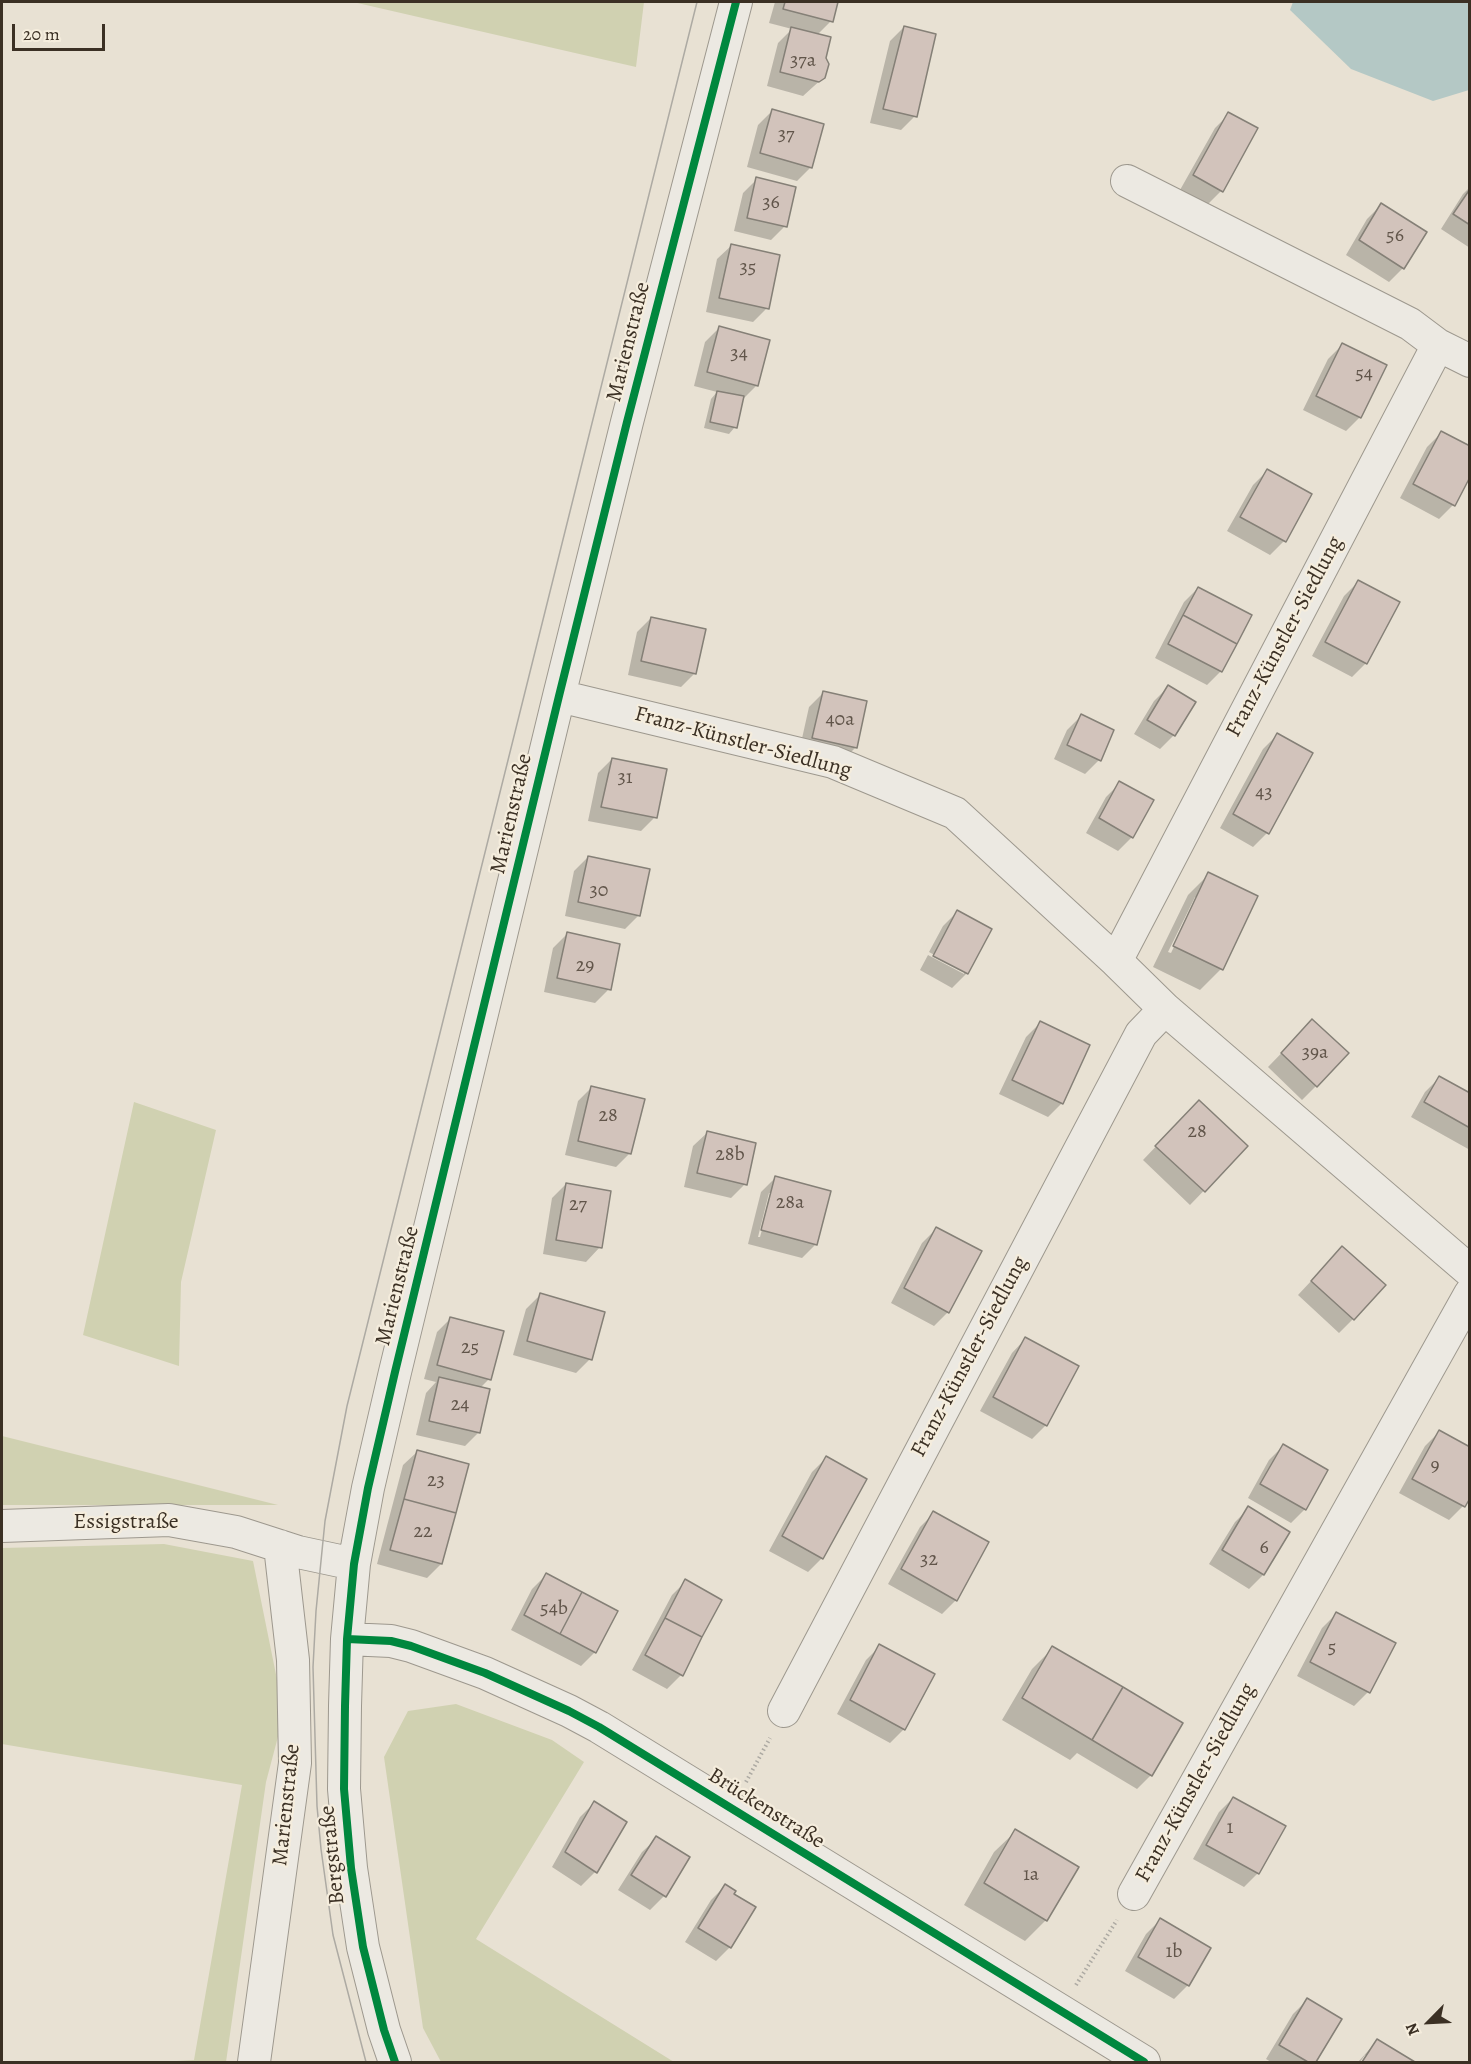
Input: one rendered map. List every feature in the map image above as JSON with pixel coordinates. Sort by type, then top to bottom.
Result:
[{"type":"street","name":"Marienstraße","points":[[347,1639],[354,1564],[368,1488],[392,1383],[627,422],[736,2]]},
{"type":"street","points":[[1127,181],[1410,324],[1438,345],[1470,361]]},
{"type":"street","name":"Franz-Künstler-Siedlung","points":[[1116,961],[1438,345]]},
{"type":"street","name":"Franz-Künstler-Siedlung","points":[[559,696],[833,762],[955,813],[1165,1009],[1470,1271]]},
{"type":"street","name":"Franz-Künstler-Siedlung","points":[[778,1722],[1141,1034],[1165,1009]]},
{"type":"street","name":"Franz-Künstler-Siedlung","points":[[1134,1894],[1470,1294]]},
{"type":"street","name":"Essigstraße","points":[[2,1526],[170,1520],[227,1530],[321,1558],[354,1564]]},
{"type":"street","name":"Marienstraße","points":[[254,2062],[295,1763],[293,1660],[280,1546]]},
{"type":"street","name":"Brückenstraße","points":[[347,1639],[391,1641],[411,1646],[485,1673],[569,1711],[1144,2062]]},
{"type":"street","name":"Bergstraße","points":[[347,1639],[344,1789],[351,1868],[363,1947],[384,2030],[395,2062]]},
{"type":"path","points":[[759,1759],[778,1722]]},
{"type":"path","points":[[1060,2011],[1134,1894]]},
{"type":"green space","points":[[353,2],[644,2],[636,67]]},
{"type":"green space","points":[[134,1102],[216,1130],[181,1282],[179,1366],[83,1335]]},
{"type":"green space","points":[[2,1436],[278,1505],[2,1505]]},
{"type":"green space","points":[[164,1544],[253,1561],[284,1714],[266,1782],[226,2062],[159,2062],[194,2060],[242,1785],[2,1744],[2,1548]]},
{"type":"green space","points":[[456,1704],[552,1740],[584,1762],[476,1939],[674,2062],[441,2062],[423,2028],[384,1757],[408,1711]]},
{"type":"shaded area","points":[[1293,2],[1469,2],[1469,90],[1433,101],[1351,69],[1290,10]]},
{"type":"building","points":[[785,2],[838,2],[833,22],[783,9]]},
{"type":"building","points":[[904,26],[936,34],[917,117],[883,109]]},
{"type":"building","points":[[791,27],[831,37],[826,58],[829,64],[825,78],[819,82],[780,72]]},
{"type":"building","points":[[772,109],[824,124],[812,168],[760,153]]},
{"type":"building","points":[[1228,112],[1258,128],[1223,192],[1193,175]]},
{"type":"building","points":[[756,177],[796,187],[787,227],[747,218]]},
{"type":"building","points":[[1470,189],[1470,225],[1453,214]]},
{"type":"building","points":[[1381,203],[1427,232],[1404,269],[1359,240]]},
{"type":"building","points":[[731,244],[780,255],[769,309],[719,298]]},
{"type":"building","points":[[719,326],[770,340],[758,386],[707,372]]},
{"type":"building","points":[[1342,343],[1387,365],[1361,418],[1316,396]]},
{"type":"building","points":[[717,391],[744,396],[737,428],[710,422]]},
{"type":"building","points":[[1441,431],[1470,446],[1470,477],[1455,506],[1413,484]]},
{"type":"building","points":[[1267,469],[1312,494],[1286,542],[1240,517]]},
{"type":"building","points":[[1358,580],[1400,602],[1367,664],[1325,642]]},
{"type":"building","points":[[1198,587],[1252,615],[1237,644],[1183,615]]},
{"type":"building","points":[[1183,615],[1237,644],[1222,672],[1168,644]]},
{"type":"building","points":[[651,617],[706,629],[696,674],[641,661]]},
{"type":"building","points":[[1168,685],[1196,702],[1175,736],[1147,720]]},
{"type":"building","points":[[823,691],[867,701],[857,748],[812,738]]},
{"type":"building","points":[[1081,714],[1114,730],[1101,761],[1067,745]]},
{"type":"building","points":[[1277,733],[1313,753],[1269,834],[1233,814]]},
{"type":"building","points":[[612,758],[667,769],[657,818],[601,807]]},
{"type":"building","points":[[1119,781],[1154,800],[1133,838],[1099,818]]},
{"type":"building","points":[[588,856],[650,869],[640,916],[578,902]]},
{"type":"building","points":[[1208,872],[1258,896],[1223,970],[1173,946]]},
{"type":"building","points":[[957,910],[992,929],[968,974],[933,956]]},
{"type":"building","points":[[567,932],[620,944],[611,990],[557,978]]},
{"type":"building","points":[[1312,1019],[1349,1053],[1317,1087],[1281,1053]]},
{"type":"building","points":[[1040,1021],[1090,1045],[1063,1104],[1012,1080]]},
{"type":"building","points":[[1439,1076],[1470,1093],[1470,1128],[1424,1102]]},
{"type":"building","points":[[591,1086],[645,1099],[631,1154],[578,1141]]},
{"type":"building","points":[[1199,1100],[1248,1146],[1205,1192],[1155,1146]]},
{"type":"building","points":[[707,1131],[756,1143],[747,1185],[697,1173]]},
{"type":"building","points":[[775,1176],[831,1191],[817,1245],[761,1230]]},
{"type":"building","points":[[566,1183],[611,1191],[602,1248],[556,1240]]},
{"type":"building","points":[[936,1227],[982,1251],[949,1313],[904,1288]]},
{"type":"building","points":[[1342,1246],[1386,1285],[1354,1320],[1311,1281]]},
{"type":"building","points":[[540,1293],[605,1312],[592,1360],[527,1341]]},
{"type":"building","points":[[450,1317],[504,1331],[491,1380],[437,1365]]},
{"type":"building","points":[[1025,1337],[1079,1366],[1047,1426],[993,1397]]},
{"type":"building","points":[[439,1377],[490,1389],[480,1433],[429,1421]]},
{"type":"building","points":[[1439,1430],[1470,1447],[1470,1498],[1465,1507],[1412,1479]]},
{"type":"building","points":[[1283,1444],[1328,1470],[1306,1510],[1260,1484]]},
{"type":"building","points":[[417,1450],[469,1464],[456,1513],[404,1499]]},
{"type":"building","points":[[826,1456],[867,1479],[823,1559],[782,1536]]},
{"type":"building","points":[[404,1499],[456,1513],[442,1564],[390,1550]]},
{"type":"building","points":[[1248,1506],[1290,1532],[1264,1575],[1222,1550]]},
{"type":"building","points":[[933,1511],[989,1542],[957,1601],[901,1569]]},
{"type":"building","points":[[546,1573],[582,1592],[560,1634],[524,1615]]},
{"type":"building","points":[[685,1579],[722,1600],[702,1637],[665,1618]]},
{"type":"building","points":[[582,1592],[618,1611],[596,1653],[560,1634]]},
{"type":"building","points":[[1336,1612],[1396,1643],[1370,1693],[1310,1662]]},
{"type":"building","points":[[665,1618],[702,1637],[683,1676],[645,1655]]},
{"type":"building","points":[[879,1644],[935,1674],[905,1730],[850,1700]]},
{"type":"building","points":[[1052,1646],[1123,1687],[1092,1740],[1022,1698]]},
{"type":"building","points":[[1123,1687],[1183,1723],[1152,1776],[1092,1740]]},
{"type":"building","points":[[1233,1797],[1286,1826],[1259,1874],[1206,1845]]},
{"type":"building","points":[[594,1801],[627,1822],[597,1873],[565,1852]]},
{"type":"building","points":[[1015,1829],[1079,1867],[1047,1921],[984,1883]]},
{"type":"building","points":[[656,1836],[690,1857],[666,1897],[631,1875]]},
{"type":"building","points":[[725,1884],[736,1891],[734,1894],[756,1907],[731,1948],[698,1928]]},
{"type":"building","points":[[1160,1918],[1211,1948],[1189,1986],[1138,1957]]},
{"type":"building","points":[[1307,1998],[1342,2019],[1316,2062],[1308,2062],[1279,2045]]},
{"type":"building","points":[[1377,2039],[1415,2062],[1362,2062]]},
{"type":"tram line","points":[[366,2062],[333,1935],[317,1806],[313,1667],[325,1521],[347,1406],[697,2]]},
{"type":"cycle path","points":[[395,2062],[384,2030],[363,1947],[351,1868],[344,1789],[347,1639],[354,1564],[368,1488],[395,1372],[559,696],[627,422],[736,2]]},
{"type":"cycle path","points":[[347,1639],[391,1641],[411,1646],[485,1673],[569,1711],[599,1727],[1144,2062]]}]
